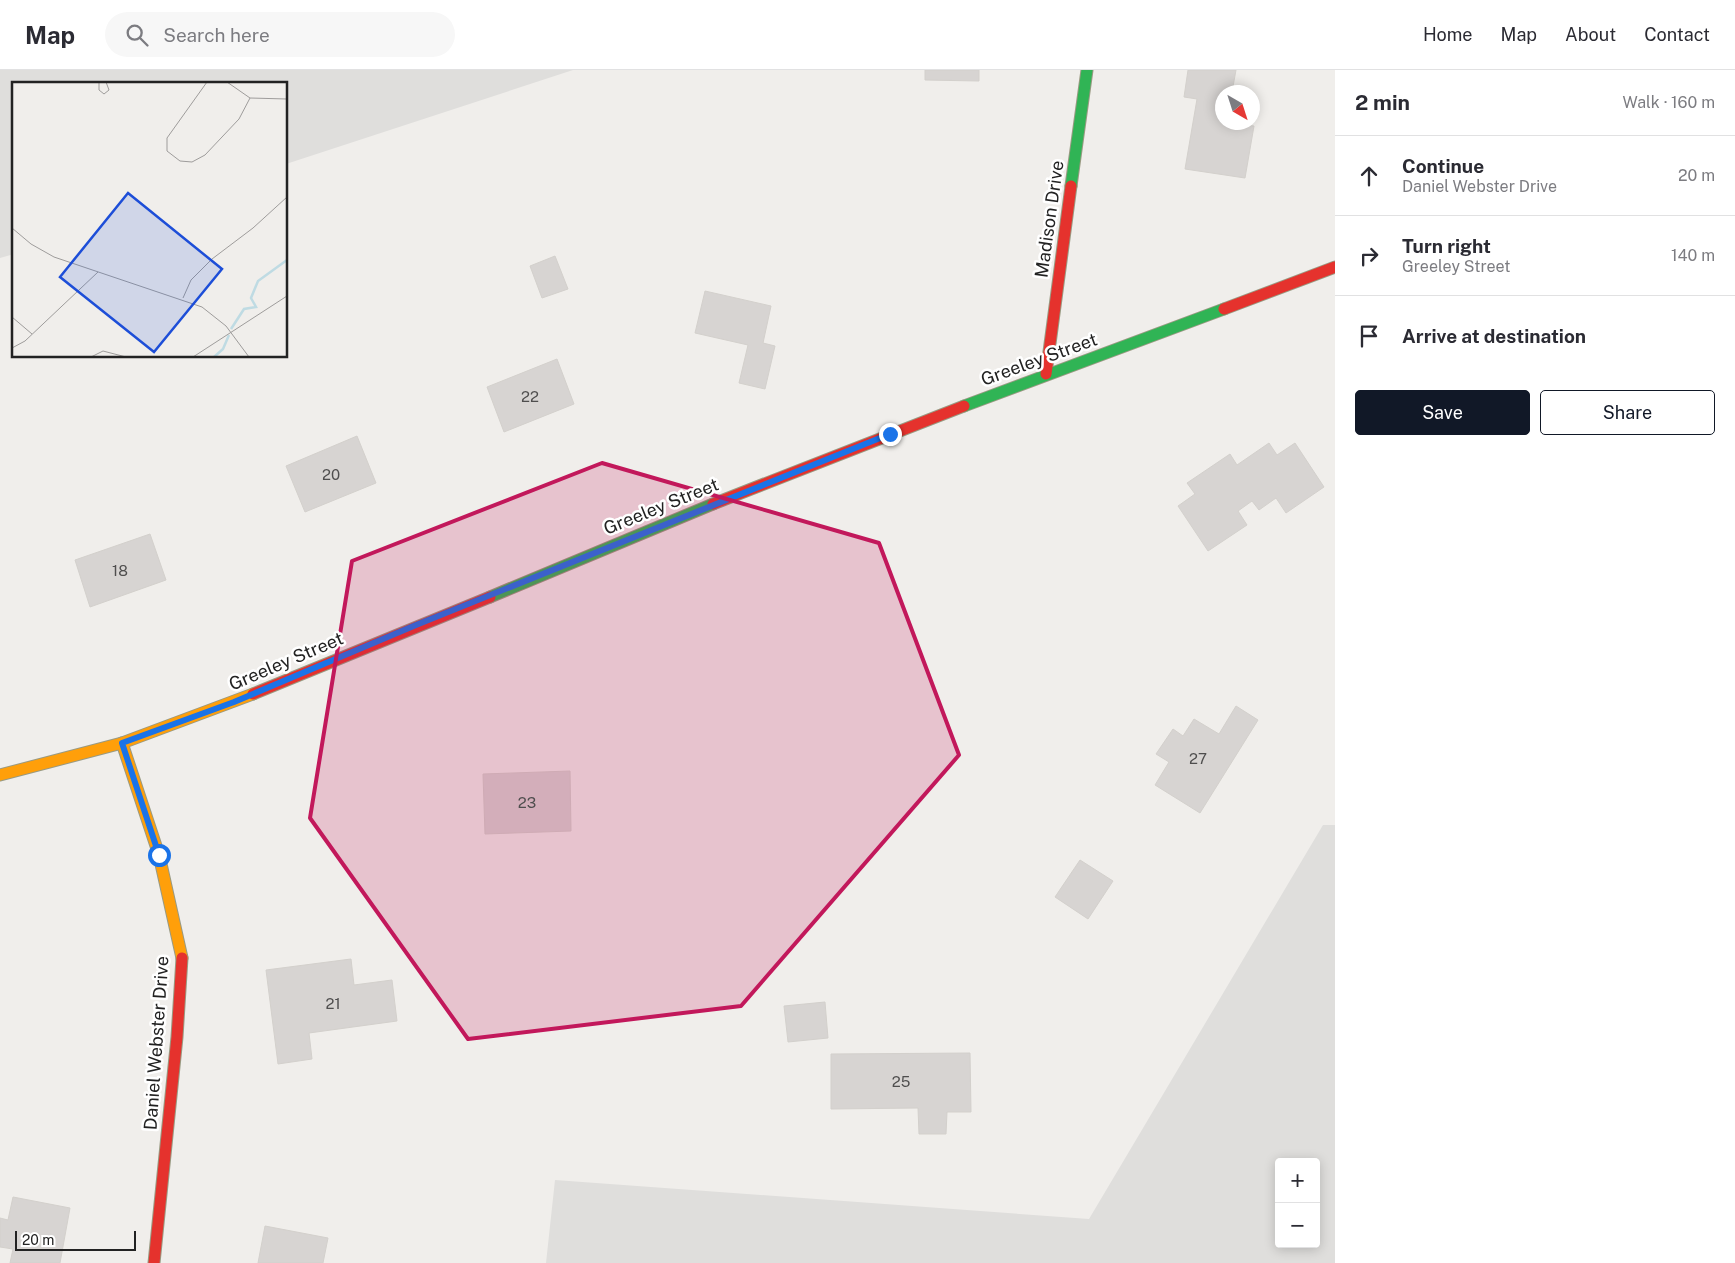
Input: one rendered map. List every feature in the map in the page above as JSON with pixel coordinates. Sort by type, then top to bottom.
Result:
[{"type":"street","name":"Madison Drive","points":[[1046,374],[1086,70]]},
{"type":"street","name":"Greeley Street","points":[[0,775],[122,743],[234,702],[814,463],[1046,374],[1335,267]]},
{"type":"street","name":"Daniel Webster Drive","points":[[122,743],[159,855],[182,955],[177,1037],[154,1263]]},
{"type":"highlighted area","points":[[602,463],[879,543],[959,755],[741,1006],[468,1039],[310,818],[352,561]]},
{"type":"shaded area","points":[[0,70],[573,70],[288,163],[288,82],[12,82],[12,255],[0,258]]},
{"type":"shaded area","points":[[1323,825],[1335,825],[1335,1263],[546,1263],[555,1180],[1089,1219]]},
{"type":"building","points":[[925,70],[979,70],[979,81],[925,80]]},
{"type":"building","points":[[1188,70],[1236,70],[1233,85],[1215,85],[1215,130],[1253,130],[1245,178],[1185,169],[1197,99],[1184,97]]},
{"type":"building","points":[[555,256],[568,289],[542,298],[530,266]]},
{"type":"building","points":[[705,291],[771,306],[763,343],[775,346],[765,389],[739,383],[748,345],[695,333]]},
{"type":"building","points":[[557,359],[574,404],[504,432],[487,387]]},
{"type":"building","points":[[357,436],[376,483],[305,512],[286,466]]},
{"type":"building","points":[[1269,443],[1277,455],[1295,443],[1324,487],[1286,513],[1276,498],[1259,510],[1252,501],[1238,511],[1247,525],[1208,551],[1178,506],[1195,494],[1187,483],[1230,454],[1237,465]]},
{"type":"building","points":[[150,534],[166,580],[90,607],[75,560]]},
{"type":"building","points":[[1236,706],[1258,720],[1200,813],[1155,785],[1169,762],[1156,754],[1173,729],[1183,736],[1194,719],[1219,734]]},
{"type":"building","points":[[570,771],[571,831],[485,834],[483,774]]},
{"type":"building","points":[[1080,860],[1113,881],[1088,919],[1055,897]]},
{"type":"building","points":[[351,959],[354,985],[392,980],[397,1021],[309,1033],[312,1059],[278,1064],[266,970]]},
{"type":"building","points":[[825,1002],[828,1038],[788,1042],[784,1006]]},
{"type":"building","points":[[970,1053],[971,1112],[947,1112],[946,1134],[919,1134],[918,1108],[831,1109],[831,1054]]},
{"type":"building","points":[[13,1197],[70,1208],[60,1263],[10,1263],[13,1249],[0,1247],[0,1218],[8,1220]]},
{"type":"building","points":[[265,1226],[328,1238],[323,1263],[258,1263]]},
{"type":"traffic: fast","points":[[1071,186],[1087,70]]},
{"type":"traffic: fast","points":[[964,406],[1224,309]]},
{"type":"traffic: fast","points":[[490,597],[713,504]]},
{"type":"traffic: slow","points":[[0,775],[122,743],[253,694]]},
{"type":"traffic: slow","points":[[122,743],[159,855],[182,958]]},
{"type":"traffic: jam","points":[[1046,374],[1071,186]]},
{"type":"traffic: jam","points":[[1224,309],[1335,267]]},
{"type":"traffic: jam","points":[[713,504],[964,406]]},
{"type":"traffic: jam","points":[[253,694],[490,597]]},
{"type":"traffic: jam","points":[[154,1263],[177,1037],[182,958]]},
{"type":"route","points":[[159,855],[122,743],[234,702],[416,625],[814,463],[890,434]]}]
